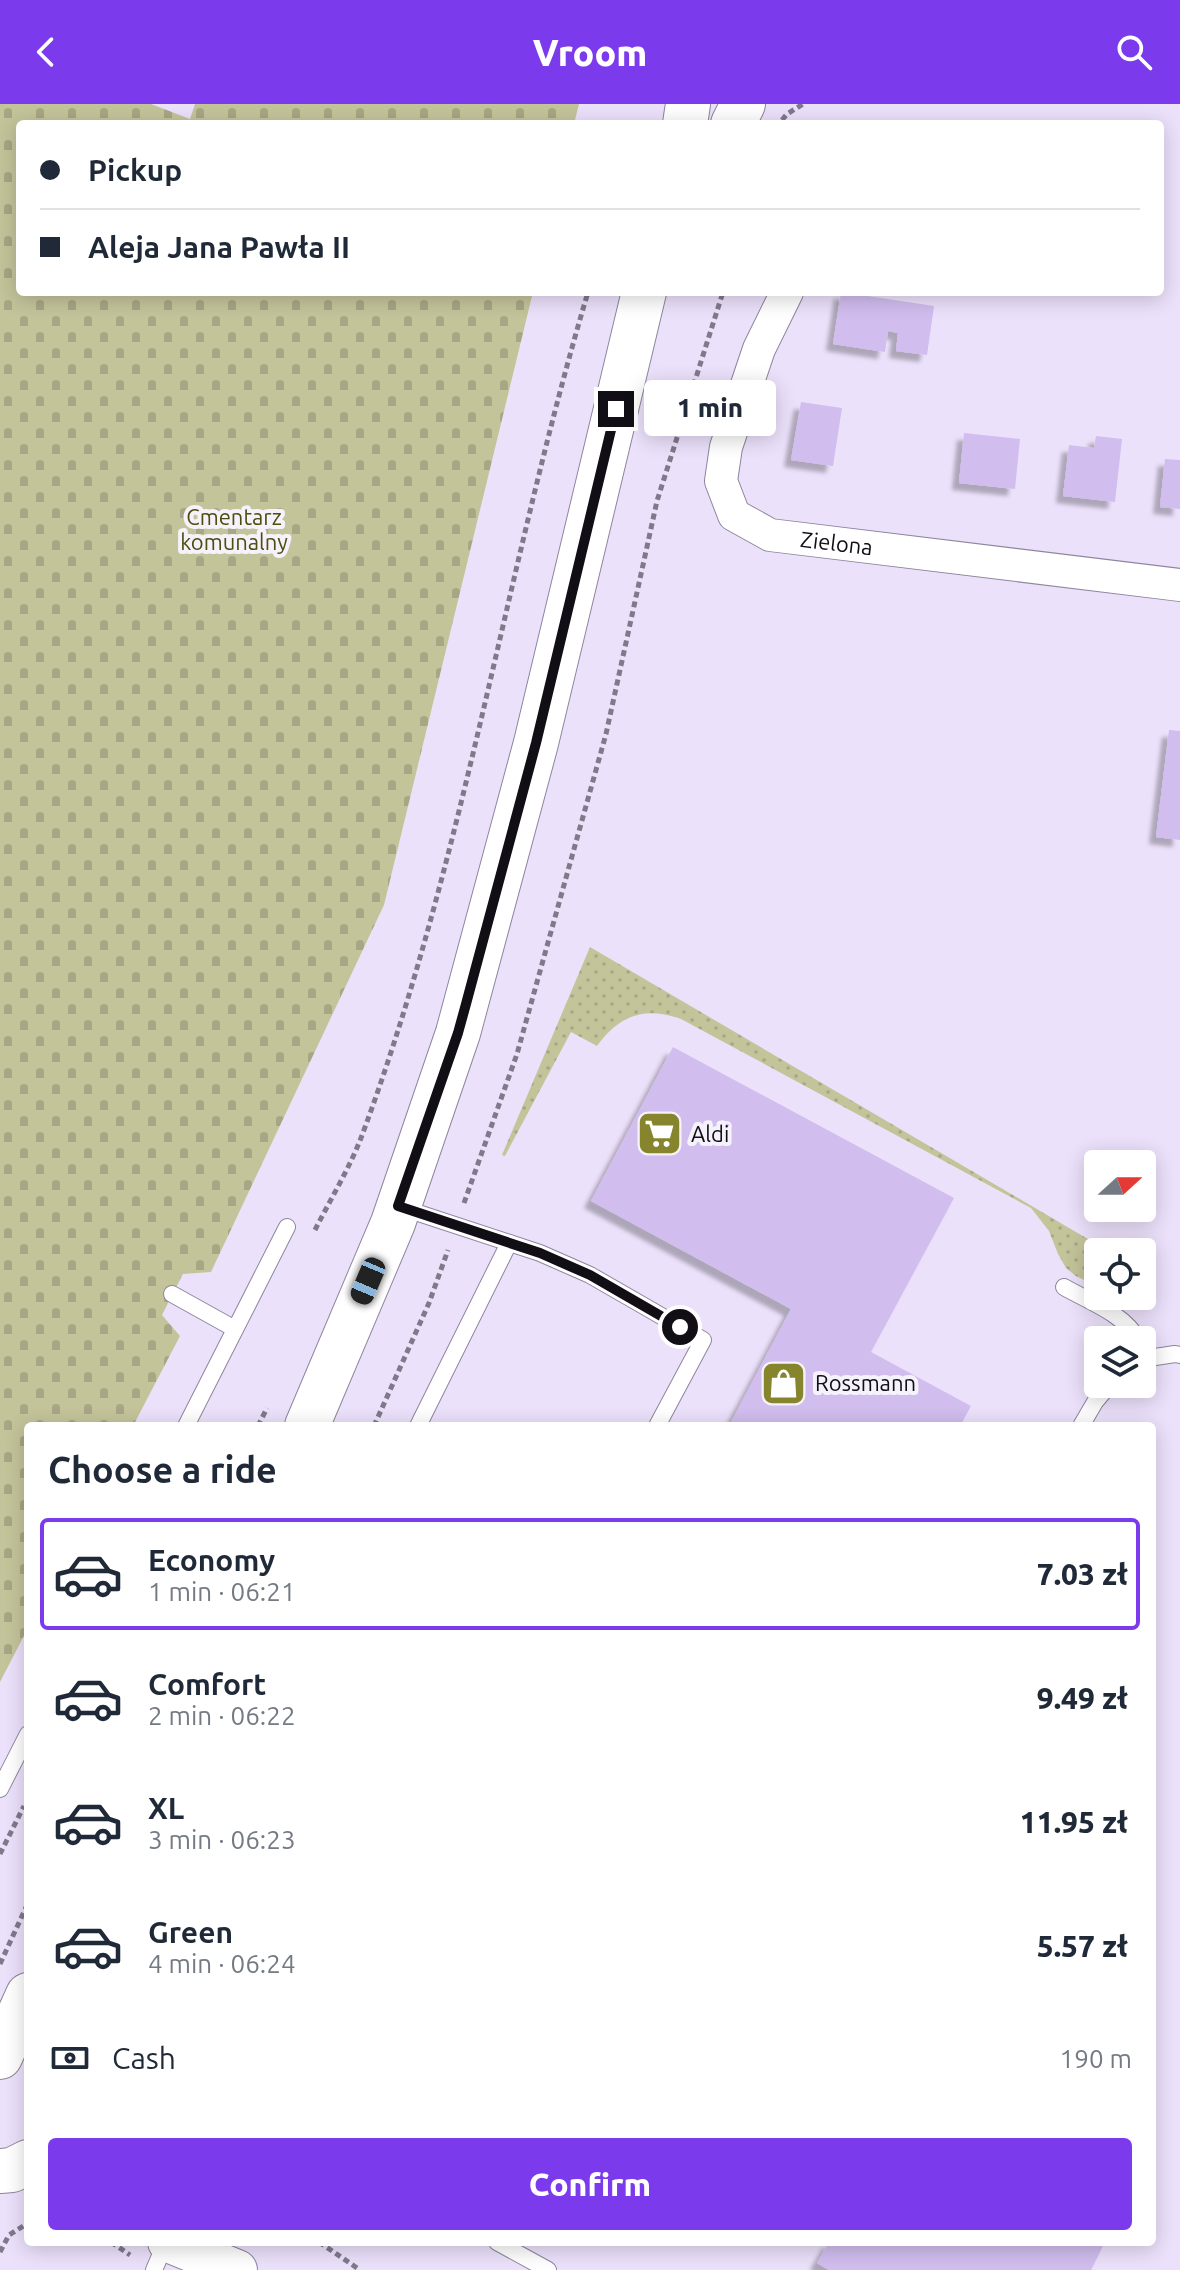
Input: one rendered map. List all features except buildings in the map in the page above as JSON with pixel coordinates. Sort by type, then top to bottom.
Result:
[{"type":"main road","points":[[309,1422],[398,1206],[458,1033],[536,743],[643,296]]},
{"type":"main road","points":[[623,379],[661,296]]},
{"type":"main road","points":[[0,2057],[24,2004]]},
{"type":"main road","points":[[0,2073],[24,2078]]},
{"type":"street","name":"Zielona","points":[[785,296],[759,349],[726,447],[721,481],[734,515],[770,535],[1180,585]]},
{"type":"street","points":[[177,2246],[237,2270]]},
{"type":"street","points":[[239,2246],[267,2270]]},
{"type":"lane","points":[[398,1206],[540,1253],[590,1275],[703,1340],[659,1422]]},
{"type":"lane","points":[[188,1422],[287,1227]]},
{"type":"lane","points":[[420,1422],[509,1243]]},
{"type":"lane","points":[[1064,1287],[1114,1315],[1126,1326]]},
{"type":"lane","points":[[172,1294],[235,1329]]},
{"type":"lane","points":[[1156,1355],[1180,1355]]},
{"type":"lane","points":[[1083,1422],[1098,1398]]},
{"type":"lane","points":[[0,1789],[24,1742]]},
{"type":"lane","points":[[154,2270],[165,2246]]},
{"type":"lane","points":[[504,2246],[548,2270]]},
{"type":"path","points":[[782,120],[803,104]]},
{"type":"path","points":[[311,1238],[360,1141],[403,1012],[460,809],[523,540],[587,296]]},
{"type":"path","points":[[376,1422],[429,1303],[517,1054],[606,734],[657,501],[722,296]]},
{"type":"path","points":[[260,1422],[270,1403]]},
{"type":"path","points":[[0,1854],[24,1806]]},
{"type":"path","points":[[0,1964],[24,1912]]},
{"type":"path","points":[[0,2252],[9,2235],[24,2226]]},
{"type":"path","points":[[0,2229],[9,2235]]},
{"type":"path","points":[[325,2246],[360,2270]]},
{"type":"green space","name":"Cmentarz komunalny","points":[[0,104],[151,104],[190,119],[195,104],[579,104],[575,120],[16,120],[16,296],[532,296],[384,905],[211,1272],[183,1274],[162,1315],[180,1336],[135,1422],[24,1422],[24,1636],[0,1682]]},
{"type":"green space","points":[[590,947],[1086,1238],[1084,1280],[1066,1268],[1049,1231],[1031,1208],[681,1019],[668,1015],[644,1014],[624,1020],[597,1046],[571,1032],[505,1156],[502,1155]]},
{"type":"place","name":"Aldi","points":[[660,1134]]},
{"type":"place","name":"Rossmann","points":[[784,1383]]},
{"type":"route","points":[[616,409],[536,743],[466,1004],[398,1206],[540,1253],[590,1275],[680,1327]]}]
